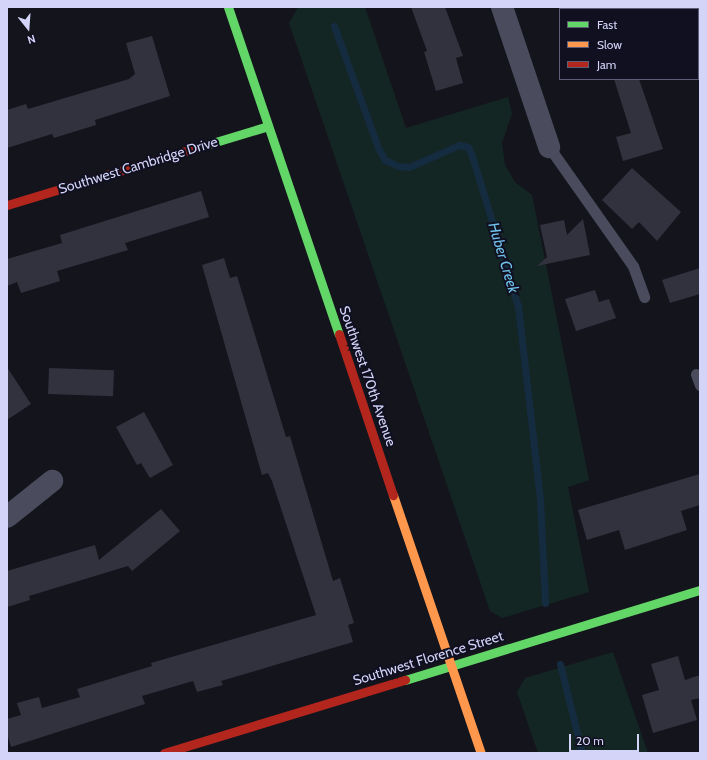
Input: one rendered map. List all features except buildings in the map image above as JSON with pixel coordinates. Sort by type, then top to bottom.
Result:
[{"type":"street","name":"Southwest 170th Avenue","points":[[228,7],[481,753]]},
{"type":"street","points":[[502,7],[549,147]]},
{"type":"street","name":"Southwest Cambridge Drive","points":[[7,205],[268,126]]},
{"type":"street","points":[[7,517],[52,481]]},
{"type":"street","name":"Southwest Florence Street","points":[[164,753],[700,590]]},
{"type":"lane","points":[[549,147],[633,266],[644,297]]},
{"type":"lane","points":[[696,374],[700,385]]},
{"type":"green space","points":[[298,7],[365,7],[406,128],[508,97],[512,114],[502,143],[505,165],[515,182],[532,195],[589,480],[568,487],[589,592],[502,618],[490,611],[289,23]]},
{"type":"green space","points":[[613,652],[648,753],[538,753],[517,692],[525,678]]},
{"type":"waterway","name":"Huber Creek","points":[[334,26],[379,150],[385,160],[398,166],[409,167],[459,145],[468,147],[472,156],[518,306],[540,499],[545,603]]},
{"type":"waterway","name":"Huber Creek","points":[[560,664],[582,753]]},
{"type":"traffic: fast","points":[[228,7],[339,334]]},
{"type":"traffic: fast","points":[[199,147],[268,126]]},
{"type":"traffic: fast","points":[[405,680],[700,590]]},
{"type":"traffic: slow","points":[[393,495],[481,753]]},
{"type":"traffic: jam","points":[[7,205],[199,147]]},
{"type":"traffic: jam","points":[[339,334],[393,495]]},
{"type":"traffic: jam","points":[[164,753],[405,680]]}]
